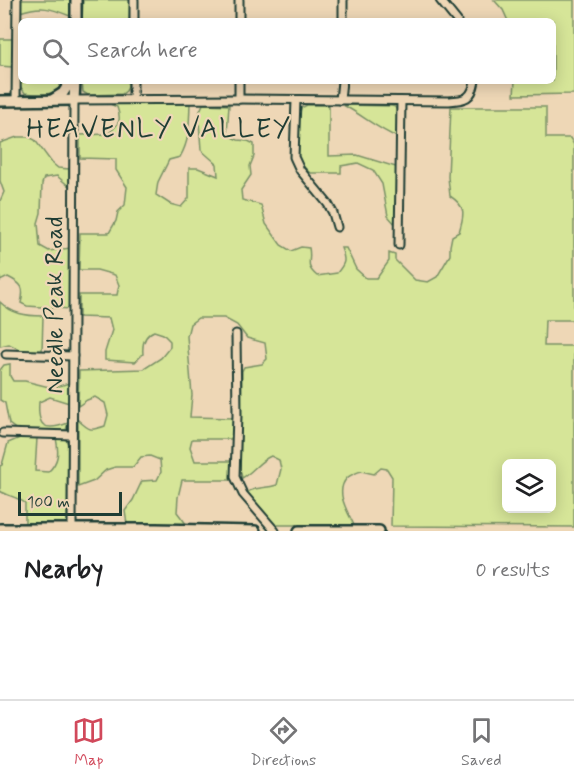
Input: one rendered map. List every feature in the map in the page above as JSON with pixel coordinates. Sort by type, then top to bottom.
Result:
[{"type":"street","points":[[16,101],[17,0]]},
{"type":"street","points":[[76,0],[76,18]]},
{"type":"street","points":[[134,0],[134,18]]},
{"type":"street","points":[[239,0],[239,18]]},
{"type":"street","points":[[343,0],[343,18]]},
{"type":"street","points":[[440,0],[455,18]]},
{"type":"street","points":[[52,100],[63,93],[70,84]]},
{"type":"street","name":"Needle Peak Road","points":[[72,529],[73,84]]},
{"type":"street","points":[[133,84],[133,99]]},
{"type":"street","points":[[239,84],[239,99]]},
{"type":"street","points":[[340,100],[342,84]]},
{"type":"street","points":[[0,101],[133,99],[449,101],[467,98],[472,93],[474,84]]},
{"type":"street","points":[[296,100],[294,157],[300,170],[328,204],[337,227]]},
{"type":"street","points":[[399,245],[401,101]]},
{"type":"street","points":[[236,334],[235,477],[243,494],[275,531]]},
{"type":"street","points":[[6,354],[73,356]]},
{"type":"street","points":[[3,433],[72,435]]},
{"type":"street","points":[[0,530],[255,531]]},
{"type":"street","points":[[299,531],[379,531]]},
{"type":"green space","points":[[21,0],[70,0],[70,16],[46,8],[20,12]]},
{"type":"green space","points":[[83,0],[130,0],[129,18],[82,18]]},
{"type":"green space","points":[[494,0],[574,0],[574,94],[514,95],[515,84],[556,84],[556,18],[507,18]]},
{"type":"green space","points":[[0,39],[13,39],[12,67],[0,66]]},
{"type":"green space","points":[[20,84],[64,84],[53,92],[43,94],[25,93]]},
{"type":"green space","points":[[82,84],[128,84],[127,90],[122,94],[88,95],[83,92]]},
{"type":"green space","points":[[110,104],[190,104],[186,144],[180,157],[169,160],[158,182],[156,195],[170,204],[181,207],[189,198],[189,168],[198,168],[218,176],[217,164],[201,150],[199,121],[203,104],[229,105],[227,135],[254,144],[254,156],[250,166],[251,175],[241,190],[242,200],[261,205],[266,224],[281,245],[291,251],[301,247],[309,248],[310,266],[317,276],[337,273],[344,262],[341,248],[346,248],[356,269],[366,278],[377,278],[389,261],[389,253],[395,255],[395,260],[415,280],[428,282],[437,277],[450,255],[452,236],[459,232],[463,216],[462,208],[450,196],[448,177],[451,107],[546,107],[546,138],[570,138],[574,145],[574,320],[545,320],[544,346],[574,346],[574,527],[391,526],[392,477],[387,469],[381,468],[374,474],[361,471],[355,473],[343,484],[343,502],[354,525],[274,525],[249,498],[247,492],[277,485],[281,469],[279,460],[271,456],[242,478],[240,469],[242,371],[244,367],[262,364],[267,359],[265,343],[247,338],[237,325],[224,318],[198,318],[190,324],[187,336],[192,395],[190,417],[233,418],[232,439],[192,439],[190,447],[195,461],[231,461],[232,480],[182,480],[177,512],[187,525],[127,524],[125,511],[142,481],[157,480],[161,472],[160,460],[150,456],[141,457],[133,467],[115,467],[106,470],[94,481],[78,487],[78,420],[90,429],[96,429],[105,426],[108,415],[105,403],[95,397],[78,406],[79,371],[144,369],[161,358],[170,347],[170,341],[163,334],[154,331],[146,337],[143,343],[143,354],[135,362],[105,360],[105,352],[112,330],[109,318],[79,317],[79,295],[117,295],[119,285],[115,275],[97,270],[79,270],[80,233],[109,233],[118,212],[125,205],[127,187],[116,170],[116,159],[80,158],[80,135],[108,134],[115,128],[119,116],[117,107]]},
{"type":"green space","points":[[307,105],[329,105],[329,156],[357,155],[396,167],[396,225],[388,216],[382,184],[373,170],[358,163],[341,166],[341,173],[310,173],[302,164],[297,153],[297,133],[301,108]]},
{"type":"green space","points":[[343,105],[395,107],[397,137],[383,130]]},
{"type":"green space","points":[[17,137],[29,137],[35,140],[52,163],[58,168],[69,169],[70,187],[57,176],[44,178],[38,223],[40,246],[49,251],[70,248],[70,309],[27,306],[21,303],[23,293],[19,284],[8,277],[0,281],[0,201],[4,192],[0,181],[0,143]]},
{"type":"green space","points":[[0,302],[20,314],[43,316],[42,351],[23,351],[9,344],[0,346]]},
{"type":"green space","points":[[10,364],[10,376],[13,381],[25,381],[53,388],[69,383],[69,403],[50,397],[39,402],[41,422],[48,427],[68,423],[66,430],[17,430],[9,424],[5,403],[0,400],[0,370],[4,365]]},
{"type":"green space","points":[[22,437],[37,438],[35,471],[48,472],[54,464],[58,448],[56,438],[66,440],[68,444],[67,522],[63,524],[25,524],[25,503],[0,491],[0,466],[8,443]]},
{"type":"district","name":"HEAVENLY VALLEY","points":[[159,128]]}]
